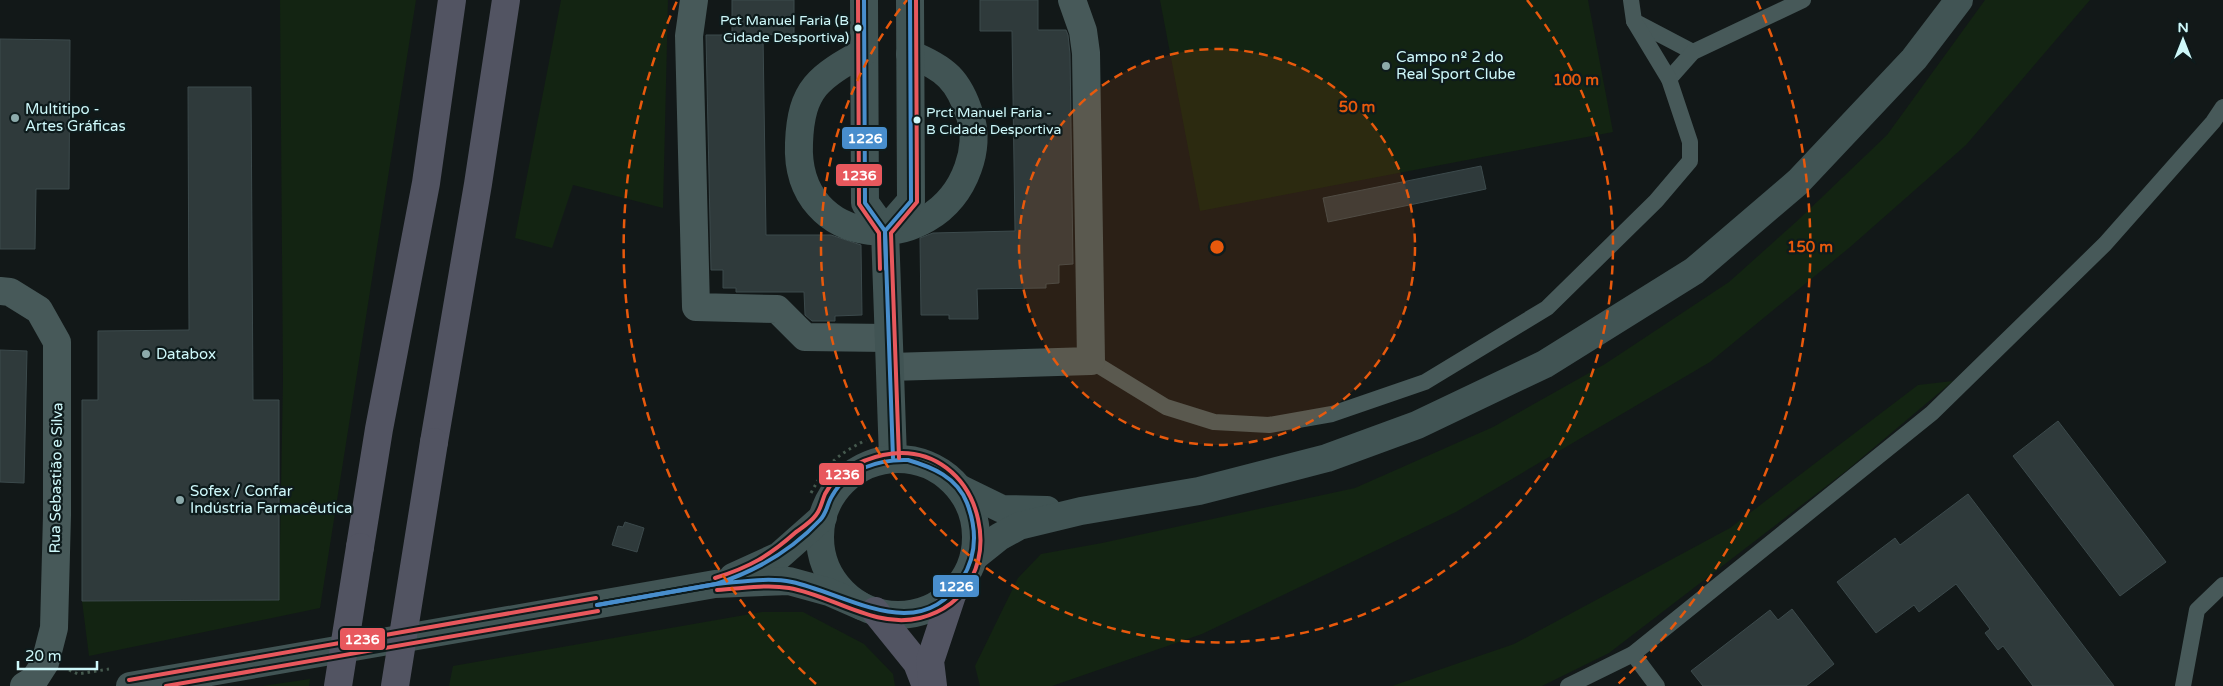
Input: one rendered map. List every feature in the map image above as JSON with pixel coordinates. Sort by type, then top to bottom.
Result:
[{"type":"highway","points":[[338,686],[379,429],[426,183],[452,0]]},
{"type":"highway","points":[[395,686],[506,0]]},
{"type":"highway","points":[[933,686],[930,661],[953,592]]},
{"type":"highway","points":[[868,608],[917,663],[926,686]]},
{"type":"street","points":[[694,0],[689,36],[696,307],[777,309],[805,337],[888,338]]},
{"type":"street","points":[[864,0],[865,203],[885,231],[893,458]]},
{"type":"street","points":[[885,231],[911,202],[910,0]]},
{"type":"street","points":[[890,367],[1091,361],[1086,53],[1083,31],[1072,0]]},
{"type":"street","points":[[974,557],[999,537],[1019,526],[1081,511],[1199,491],[1327,458],[1417,426],[1545,364],[1694,271],[1798,182],[1914,59],[1959,0]]},
{"type":"street","points":[[864,52],[823,76],[810,92],[800,118],[798,162],[810,197],[833,220],[870,232],[906,228],[930,219],[961,187],[971,159],[974,127],[963,92],[949,75],[934,64],[910,54]]},
{"type":"street","name":"Rua Sebastião e Silva","points":[[0,291],[10,292],[39,310],[57,342],[57,516],[54,628],[45,663],[34,680],[24,686]]},
{"type":"street","points":[[715,584],[779,556],[816,506],[832,495],[848,476],[869,464],[893,458],[918,461],[934,468],[942,472],[961,489],[1002,509],[1081,511]]},
{"type":"street","points":[[124,677],[376,642],[715,584],[789,581],[830,592],[868,608],[895,614],[916,612],[936,605],[953,592],[966,576],[974,557],[977,534],[972,510],[961,489]]},
{"type":"street","points":[[816,506],[820,543],[827,568],[841,590],[868,608]]},
{"type":"lane","points":[[1091,361],[1166,408],[1214,422],[1269,426],[1332,414],[1425,382],[1547,308],[1656,202],[1690,161],[1690,142],[1669,79],[1634,21],[1631,0]]},
{"type":"lane","points":[[1669,79],[1693,52],[1803,0]]},
{"type":"lane","points":[[1634,21],[1693,52]]},
{"type":"lane","points":[[1568,686],[1633,654],[1932,413],[2105,244],[2213,122],[2223,107]]},
{"type":"lane","points":[[2183,686],[2197,610],[2223,585]]},
{"type":"lane","points":[[1633,654],[1657,686]]},
{"type":"path","points":[[816,506],[822,472],[840,454],[869,439]]},
{"type":"path","points":[[66,669],[78,674],[124,677]]},
{"type":"green space","points":[[280,0],[416,0],[320,608],[89,656],[82,601],[279,600],[283,379]]},
{"type":"green space","points":[[561,0],[668,0],[663,208],[573,185],[552,248],[515,238]]},
{"type":"green space","name":"Campo nº 2 do Real Sport Clube","points":[[1160,0],[1588,0],[1613,132],[1200,211]]},
{"type":"green space","points":[[1985,0],[2090,0],[1966,145],[1849,248],[1710,362],[1456,512],[1202,634],[1052,686],[980,686],[975,666],[1018,578],[1041,554],[1102,543],[1355,488],[1493,427],[1605,364],[1729,282],[1796,222],[1887,135]]},
{"type":"green space","points":[[1953,381],[1846,471],[1609,653],[1542,686],[1392,686],[1514,644],[1730,528],[1918,385]]},
{"type":"green space","points":[[762,612],[803,612],[864,644],[893,674],[895,686],[449,686],[453,666]]},
{"type":"green space","points":[[310,679],[309,686],[262,686]]},
{"type":"building","points":[[732,0],[794,0],[794,34],[763,35],[766,235],[831,235],[861,245],[862,315],[835,316],[835,321],[812,321],[805,315],[804,292],[736,292],[736,288],[723,288],[723,270],[711,270],[706,35],[732,35]]},
{"type":"building","points":[[980,0],[1038,0],[1038,30],[1066,30],[1068,35],[1070,54],[1073,264],[1059,265],[1059,283],[1046,284],[1046,288],[977,289],[978,319],[949,319],[949,315],[921,315],[920,238],[933,233],[1015,231],[1012,31],[980,31]]},
{"type":"building","points":[[0,39],[70,40],[69,189],[36,189],[35,249],[0,249]]},
{"type":"building","name":"Sofex / Confar Indústria Farmacêutica","points":[[188,87],[251,87],[253,400],[279,400],[279,600],[82,601],[82,400],[98,400],[98,331],[189,330]]},
{"type":"building","points":[[1481,166],[1486,189],[1328,222],[1323,198]]},
{"type":"building","points":[[0,350],[27,351],[24,483],[0,482]]},
{"type":"building","points":[[2058,421],[2166,562],[2120,596],[2013,456]]},
{"type":"building","points":[[1968,494],[2114,686],[2033,686],[2003,646],[1998,650],[1985,633],[1990,629],[1956,584],[1919,612],[1914,605],[1876,633],[1837,582],[1895,538],[1900,545]]},
{"type":"building","points":[[625,522],[644,528],[637,552],[612,545],[618,526],[623,527]]},
{"type":"building","points":[[1792,609],[1834,664],[1806,686],[1703,686],[1691,671],[1770,610],[1778,620]]},
{"type":"transit line","name":"1236","points":[[858,0],[859,204],[879,233],[880,269]]},
{"type":"transit line","name":"1226","points":[[864,0],[865,203],[885,231],[886,269]]},
{"type":"transit line","name":"1226","points":[[893,458],[885,231],[911,201],[910,0]]},
{"type":"transit line","name":"1236","points":[[899,458],[891,233],[917,202],[916,0]]},
{"type":"transit line","name":"1236","points":[[715,578],[739,570],[777,548],[814,518],[825,494],[835,480],[849,468],[883,455],[918,455],[946,468],[967,490],[978,519],[980,549],[971,579],[952,603],[920,618],[886,619],[789,588],[762,587],[717,590]]},
{"type":"transit line","name":"1226","points":[[908,460],[943,474],[957,486],[963,494],[973,522],[974,542],[971,561],[962,579],[945,599],[926,610],[905,613],[859,604],[792,582],[754,580],[716,584],[759,566],[797,541],[822,517],[838,487],[855,472],[886,461],[908,460]]},
{"type":"transit line","name":"1226","points":[[597,605],[716,584]]},
{"type":"transit line","name":"1226","points":[[597,605],[716,584]]},
{"type":"transit line","name":"1236","points":[[129,680],[596,598]]},
{"type":"transit line","name":"1236","points":[[166,686],[598,611]]},
{"type":"place","name":"Pct Manuel Faria (B Cidade Desportiva)","points":[[858,28]]},
{"type":"place","name":"Campo nº 2 do Real Sport Clube","points":[[1386,66]]},
{"type":"place","name":"Multitipo - Artes Gráficas","points":[[15,118]]},
{"type":"place","name":"Prct Manuel Faria - B Cidade Desportiva","points":[[917,120]]},
{"type":"place","name":"Databox","points":[[146,354]]},
{"type":"place","name":"Sofex / Confar Indústria Farmacêutica","points":[[180,500]]}]
